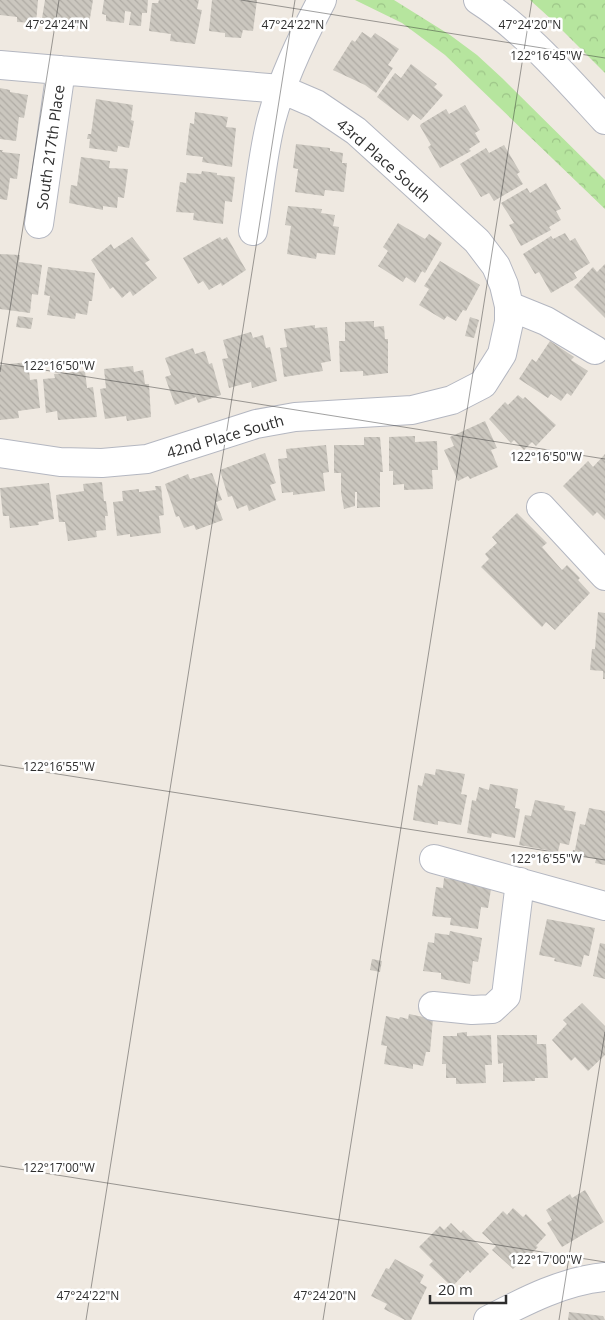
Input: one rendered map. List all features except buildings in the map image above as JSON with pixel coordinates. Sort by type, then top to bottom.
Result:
[{"type":"street","points":[[253,231],[271,122],[281,89],[308,25],[322,0]]},
{"type":"street","points":[[478,0],[521,34],[557,68],[605,120]]},
{"type":"street","name":"43rd Place South","points":[[0,65],[281,89],[316,104],[356,131],[477,241],[496,266],[509,306],[506,337]]},
{"type":"street","name":"South 217th Place","points":[[39,224],[61,70]]},
{"type":"street","points":[[509,306],[546,322],[595,350]]},
{"type":"street","name":"42nd Place South","points":[[0,453],[60,462],[102,463],[146,459],[256,424],[285,419],[412,410],[452,400],[483,384],[502,354],[506,337]]},
{"type":"street","points":[[541,507],[605,576]]},
{"type":"street","points":[[434,859],[605,906]]},
{"type":"street","points":[[433,1006],[472,1010],[492,1009],[506,996],[520,882]]},
{"type":"street","points":[[488,1320],[530,1299],[563,1286],[605,1277]]},
{"type":"green space","points":[[355,0],[394,0],[450,35],[477,55],[605,180],[605,209],[445,55],[402,23]]},
{"type":"green space","points":[[530,0],[605,0],[605,73],[551,19]]}]
